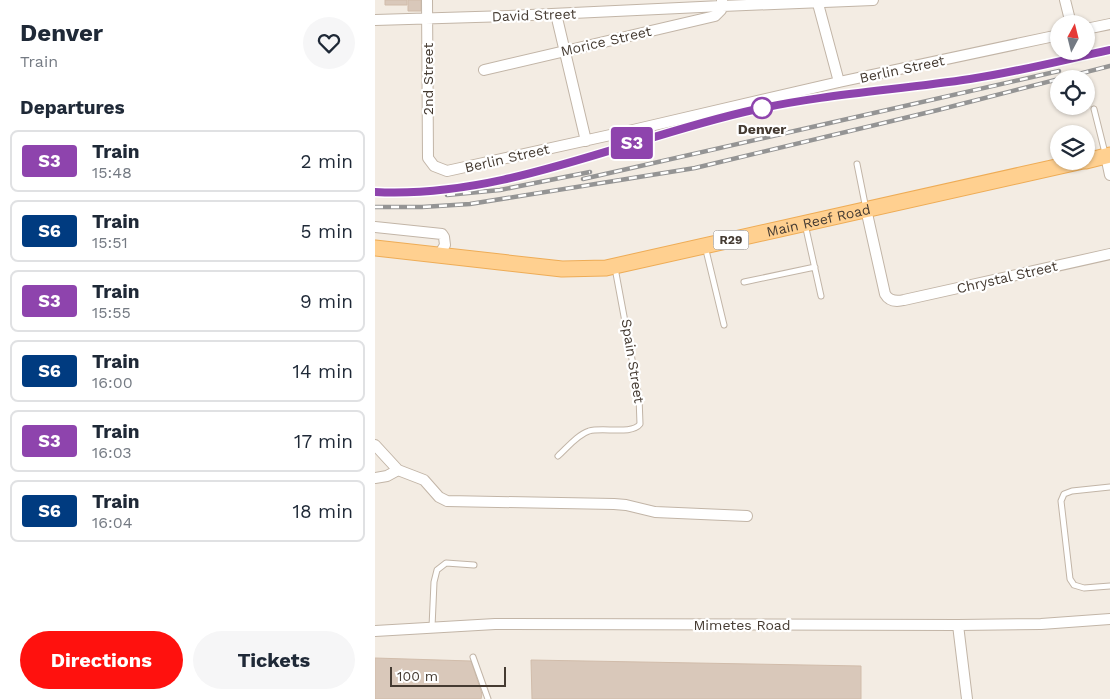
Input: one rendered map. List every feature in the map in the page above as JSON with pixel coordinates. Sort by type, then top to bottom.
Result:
[{"type":"main road","name":"Main Reef Road","points":[[1095,159],[1108,156]]},
{"type":"main road","name":"Main Reef Road","points":[[375,248],[562,269],[594,269],[615,266],[1050,169]]},
{"type":"street","name":"2nd Street","points":[[427,0],[428,158]]},
{"type":"street","name":"David Street","points":[[375,20],[681,8],[722,3],[873,0]]},
{"type":"street","points":[[1065,0],[1069,15]]},
{"type":"street","points":[[817,1],[839,82]]},
{"type":"street","name":"Morice Street","points":[[484,70],[715,16],[720,11],[722,3]]},
{"type":"street","points":[[681,8],[685,23]]},
{"type":"street","points":[[556,14],[585,141]]},
{"type":"street","points":[[1095,27],[1110,24]]},
{"type":"street","name":"Berlin Street","points":[[428,158],[434,166],[447,171],[839,82],[1050,37]]},
{"type":"street","points":[[1108,156],[1110,175]]},
{"type":"street","name":"Chrystal Street","points":[[866,210],[885,294],[890,300],[904,300],[1110,254]]},
{"type":"street","points":[[375,226],[438,233],[445,236],[444,248],[439,255]]},
{"type":"street","points":[[375,445],[398,470],[423,480],[439,497],[447,501],[613,504],[655,512],[747,516]]},
{"type":"street","points":[[375,478],[387,476],[398,470]]},
{"type":"street","name":"Mimetes Road","points":[[375,630],[495,624],[958,626],[1048,624],[1110,620]]},
{"type":"street","points":[[958,626],[967,699]]},
{"type":"lane","points":[[1095,112],[1108,156]]},
{"type":"lane","points":[[857,164],[866,210]]},
{"type":"lane","points":[[805,223],[821,296]]},
{"type":"lane","points":[[705,246],[724,325]]},
{"type":"lane","name":"Spain Street","points":[[558,456],[589,431],[633,429],[640,424],[639,397],[615,266]]},
{"type":"lane","points":[[744,282],[815,267]]},
{"type":"lane","points":[[1110,487],[1072,491],[1064,494],[1061,502],[1071,579],[1074,585],[1084,588],[1110,586]]},
{"type":"lane","points":[[432,627],[434,582],[437,570],[446,563],[474,564]]},
{"type":"lane","points":[[473,657],[488,699]]},
{"type":"building","points":[[385,0],[407,0],[407,5],[385,5]]},
{"type":"building","points":[[408,0],[421,0],[421,11],[408,11]]},
{"type":"building","points":[[375,658],[471,661],[482,694],[481,699],[375,699]]},
{"type":"building","points":[[531,660],[861,666],[861,699],[532,699]]},
{"type":"railway","points":[[375,192],[424,192],[472,186],[566,164],[660,135],[753,110],[807,100],[988,76],[1110,50]]},
{"type":"railway","points":[[375,207],[470,204],[695,168],[938,110],[1110,66]]},
{"type":"railway","points":[[583,179],[1050,73]]},
{"type":"railway","points":[[447,195],[500,190],[590,172]]},
{"type":"train","name":"S3","points":[[375,192],[443,189],[488,182],[619,148],[705,121],[753,110],[793,102],[982,77],[1110,50]]},
{"type":"place","name":"Denver","points":[[762,108]]}]
